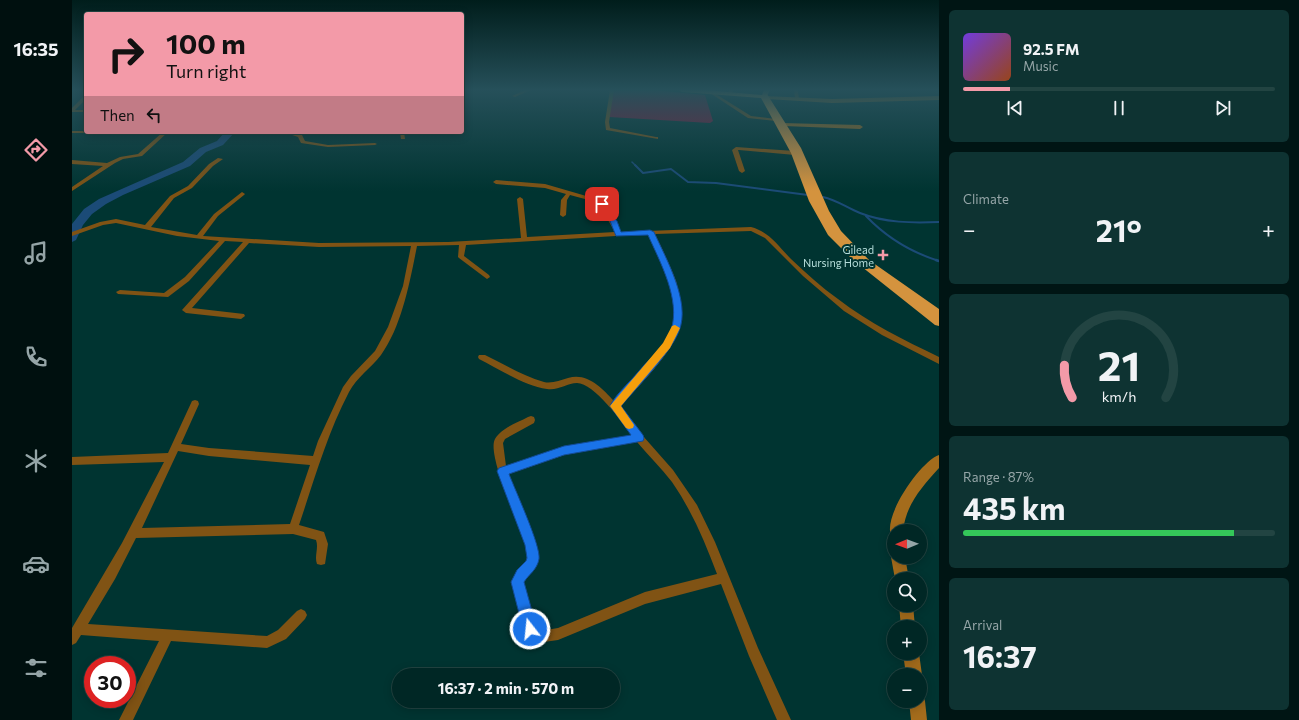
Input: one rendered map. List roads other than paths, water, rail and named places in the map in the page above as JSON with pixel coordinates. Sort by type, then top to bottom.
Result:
[{"type":"highway","points":[[781,124],[795,153],[815,205],[824,222],[838,241],[855,257],[939,322]]},
{"type":"highway","points":[[781,124],[802,157],[825,213],[845,242],[877,269],[939,314]]},
{"type":"street","points":[[607,124],[608,129],[656,138]]},
{"type":"street","points":[[806,124],[860,127]]},
{"type":"street","points":[[72,132],[84,132]]},
{"type":"street","points":[[72,189],[108,165],[122,158],[139,155],[164,134]]},
{"type":"street","points":[[293,134],[300,136],[303,142],[322,145],[375,144]]},
{"type":"street","points":[[742,172],[736,154],[736,150],[738,148],[795,153]]},
{"type":"street","points":[[147,227],[172,197],[190,187],[210,166],[220,159]]},
{"type":"street","points":[[72,162],[108,165]]},
{"type":"street","points":[[496,182],[532,184],[591,198],[602,204],[619,234]]},
{"type":"street","points":[[563,215],[564,200],[569,193]]},
{"type":"street","points":[[199,237],[216,215],[242,194]]},
{"type":"street","points":[[520,199],[524,239]]},
{"type":"street","points":[[74,234],[109,221],[122,221],[177,234],[246,242],[319,245],[414,245],[650,232],[746,229],[759,231],[768,237],[787,258],[834,300],[865,322],[939,361]]},
{"type":"street","points":[[615,406],[667,345],[675,331],[677,316],[676,298],[670,276],[650,232]]},
{"type":"street","points":[[120,292],[165,295],[187,279],[223,240]]},
{"type":"street","points":[[240,316],[186,310],[246,242]]},
{"type":"street","points":[[463,243],[461,257],[487,277]]},
{"type":"street","points":[[293,529],[316,461],[346,389],[354,378],[378,353],[392,327],[406,286],[414,245]]},
{"type":"street","points":[[482,357],[542,385],[555,385],[572,379],[581,379],[589,383],[615,406],[639,438],[679,484],[707,536],[765,682],[784,720]]},
{"type":"street","points":[[75,634],[134,533],[176,447],[195,404]]},
{"type":"street","points":[[531,420],[502,436],[498,442],[503,471],[531,545],[533,558],[531,565],[522,574],[517,582],[530,629],[537,637],[558,634],[645,598],[724,578]]},
{"type":"street","points":[[503,471],[564,451],[639,438]]},
{"type":"street","points":[[176,447],[209,452],[316,461]]},
{"type":"street","points":[[72,461],[171,457]]},
{"type":"street","points":[[898,524],[909,493],[939,460]]},
{"type":"street","points":[[134,533],[293,529],[320,536],[323,544],[321,560]]},
{"type":"street","points":[[75,634],[168,635],[267,642],[277,639],[286,633],[301,615]]},
{"type":"street","points":[[126,720],[168,635]]},
{"type":"street","points":[[918,708],[920,719]]},
{"type":"waterway","points":[[72,238],[78,224],[88,212],[103,202],[119,193],[187,164],[203,150],[220,143],[229,134]]},
{"type":"waterway","points":[[632,162],[643,173],[671,169],[688,182],[716,183],[808,195]]},
{"type":"waterway","points":[[823,197],[833,200],[860,213],[879,219],[889,221],[939,222]]},
{"type":"waterway","points":[[866,216],[891,238],[909,249],[939,261],[936,260]]},
{"type":"place","name":"Gilead Nursing Home","points":[[883,255]]}]
